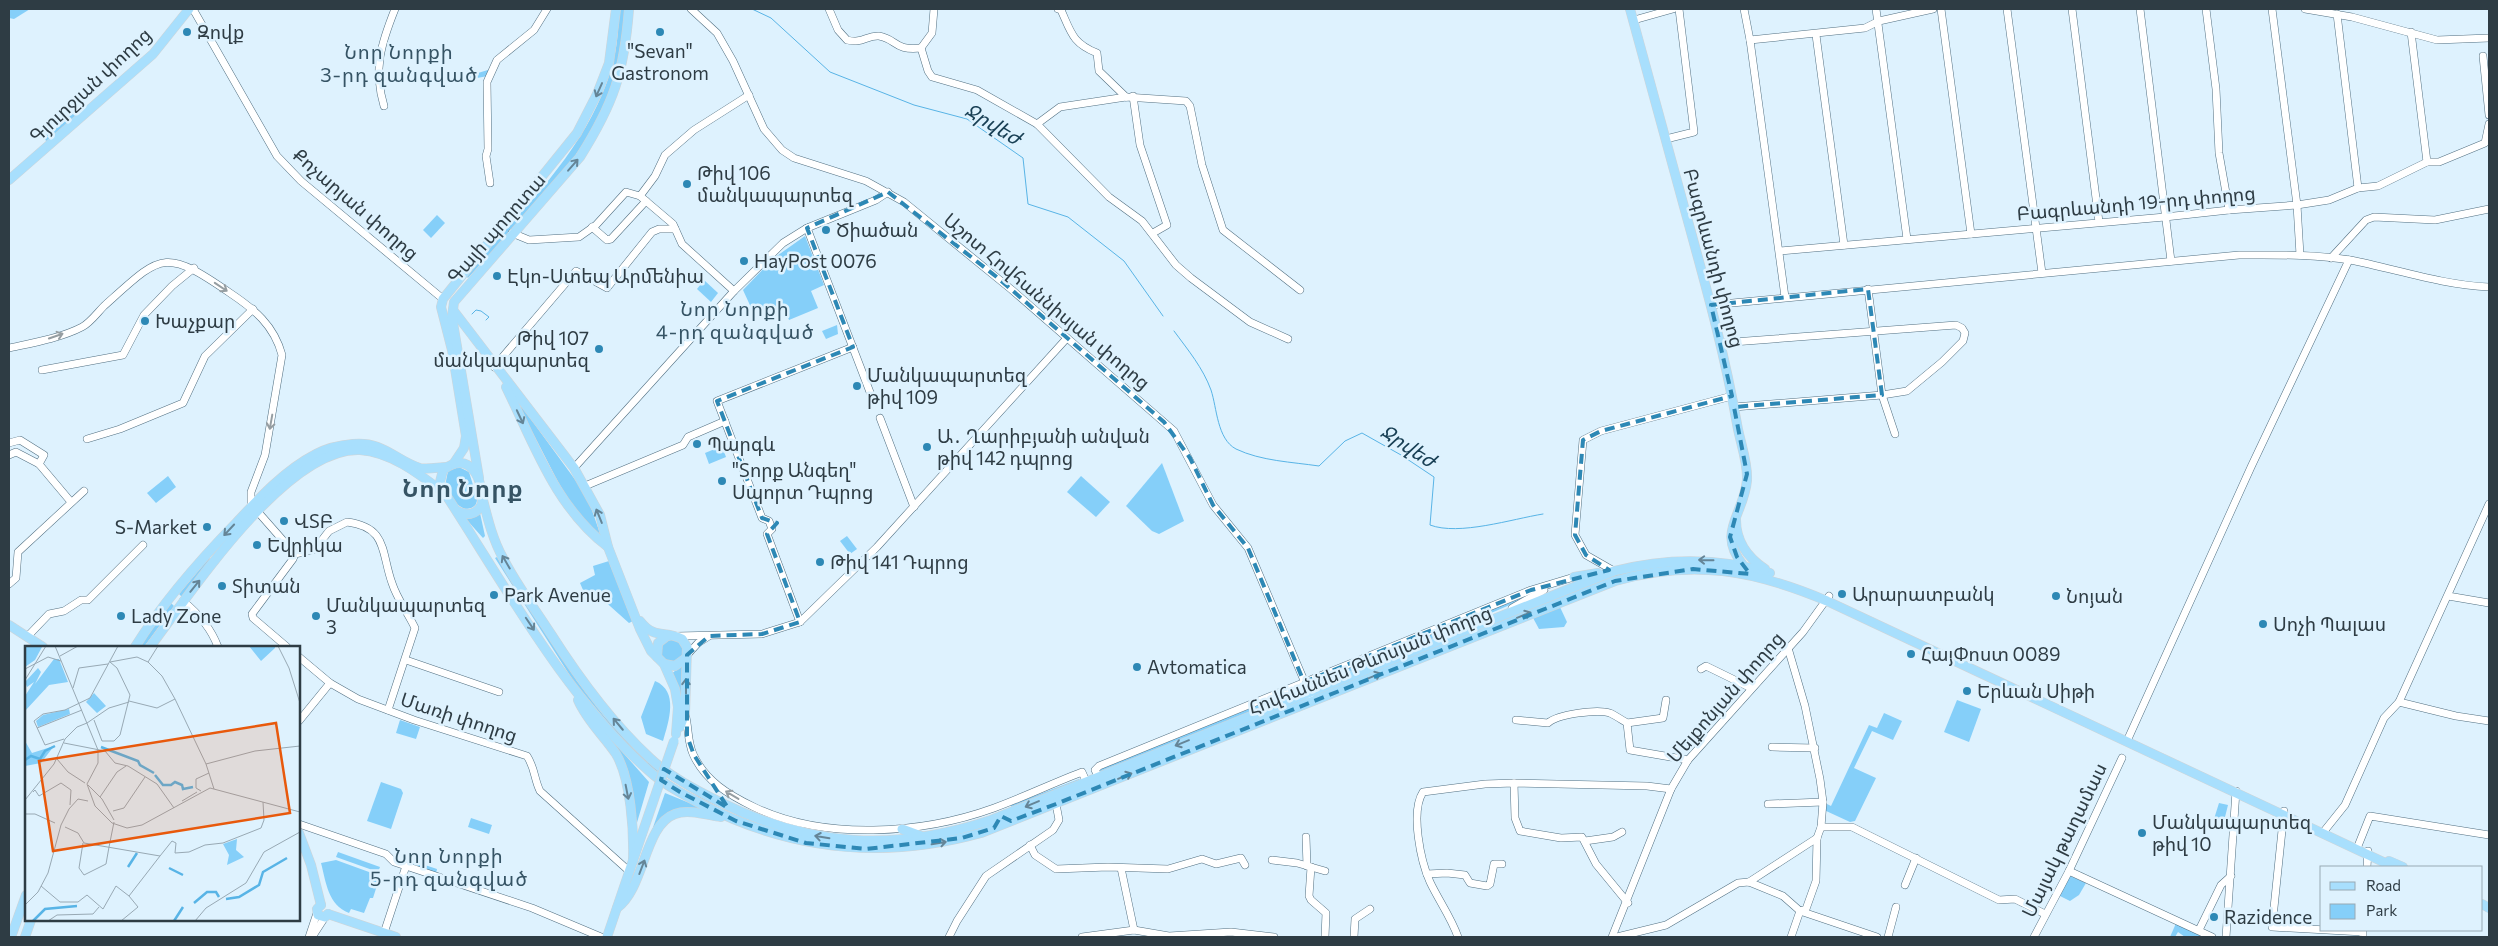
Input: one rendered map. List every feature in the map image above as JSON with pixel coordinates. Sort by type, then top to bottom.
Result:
[{"type":"main road","name":"Գյուրջյան փողոց","points":[[9,180],[153,54],[188,9]]},
{"type":"main road","name":"Գայի պողոտա","points":[[451,465],[464,448],[466,436],[452,350],[441,307],[443,298],[577,133],[597,94],[609,63],[616,9]]},
{"type":"main road","name":"Գայի պողոտա","points":[[480,483],[479,465],[452,309],[457,297],[580,157],[602,120],[614,95],[623,66],[629,9]]},
{"type":"main road","name":"Բագրևանդի փողոց","points":[[1630,9],[1711,305],[1732,396],[1747,474],[1746,488],[1731,528],[1730,537],[1737,557],[1750,574]]},
{"type":"main road","name":"Քոչարյան փողոց","points":[[443,298],[497,370]]},
{"type":"main road","points":[[497,370],[574,468],[600,516],[608,547],[651,651],[664,664],[677,698],[675,738]]},
{"type":"main road","points":[[497,370],[545,468],[574,516],[608,547]]},
{"type":"main road","points":[[153,645],[183,602],[255,509],[287,473],[306,460],[318,453],[355,444],[391,451],[420,468],[451,465],[461,462],[470,466],[480,483],[482,498],[480,508],[471,514],[464,514],[456,510],[444,492],[440,477],[443,470],[451,465]]},
{"type":"main road","points":[[136,646],[173,594],[207,553],[255,509],[308,466],[344,451],[359,450],[388,457],[444,492]]},
{"type":"main road","name":"Հովհաննես Թևոսյան փողոց","points":[[482,498],[490,527],[503,558],[580,677],[626,734],[651,759],[675,777],[709,797],[747,814],[801,833],[833,838],[878,840],[924,836],[992,824]]},
{"type":"main road","name":"Հովհաննես Թևոսյան փողոց","points":[[456,510],[573,688],[617,741],[650,773],[680,792],[730,818],[773,834],[806,843],[866,849],[935,844],[968,837],[992,824],[1094,781],[1642,570],[1704,560],[1743,564],[1828,598],[2236,790],[2392,866]]},
{"type":"main road","name":"Բագրևանդի փողոց","points":[[1736,518],[1738,538],[1743,548],[1767,575]]},
{"type":"main road","points":[[207,553],[214,554],[216,561]]},
{"type":"main road","name":"Հովհաննես Թևոսյան փողոց","points":[[1310,697],[1505,613],[1612,572],[1693,569],[1767,575]]},
{"type":"main road","points":[[1574,578],[1612,572]]},
{"type":"main road","points":[[173,594],[175,601],[183,602]]},
{"type":"main road","points":[[607,937],[685,713],[685,643],[672,636],[650,631],[638,619]]},
{"type":"main road","points":[[9,625],[41,646]]},
{"type":"main road","points":[[129,646],[144,632]]},
{"type":"main road","points":[[658,657],[658,643],[672,636]]},
{"type":"main road","points":[[664,664],[676,666],[686,657]]},
{"type":"main road","points":[[573,688],[587,716],[616,755],[622,767],[634,830],[633,861]]},
{"type":"main road","name":"Հովհաննես Թևոսյան փողոց","points":[[1010,817],[1056,804],[1094,781]]},
{"type":"main road","points":[[617,908],[632,892],[658,830],[668,817],[676,813],[688,812],[730,818]]},
{"type":"main road","name":"Հովհաննես Թևոսյան փողոց","points":[[2284,813],[2325,830],[2368,853],[2400,866]]},
{"type":"main road","points":[[902,829],[924,836]]},
{"type":"main road","points":[[300,836],[311,865],[323,912],[396,937]]},
{"type":"main road","points":[[11,937],[25,898]]},
{"type":"main road","points":[[25,937],[31,921]]},
{"type":"street","name":"Քոչարյան փողոց","points":[[192,9],[277,156],[301,181],[443,298]]},
{"type":"street","points":[[384,106],[379,90],[379,52],[395,9]]},
{"type":"street","points":[[490,183],[486,156],[488,149],[487,82],[497,60],[534,30],[547,9]]},
{"type":"street","name":"Աշոտ Հովհաննիսյան փողոց","points":[[691,9],[717,33],[764,129],[782,150],[794,158],[846,173],[888,192],[904,202],[998,278],[1174,431],[1190,458],[1213,506],[1248,548],[1310,697]]},
{"type":"street","points":[[829,9],[838,30],[847,40],[862,41],[876,36],[888,40],[901,48],[921,48]]},
{"type":"street","points":[[921,48],[932,34],[934,9]]},
{"type":"street","points":[[1058,9],[1061,10],[1072,36],[1085,48],[1097,53],[1099,71],[1129,96],[1140,145],[1167,225],[1153,233]]},
{"type":"street","points":[[1634,20],[1674,9]]},
{"type":"street","points":[[1666,139],[1694,132],[1679,9]]},
{"type":"street","points":[[1744,9],[1750,40],[1785,297]]},
{"type":"street","points":[[1876,9],[1907,240]]},
{"type":"street","points":[[1750,40],[1816,35],[1865,28],[1879,21],[1933,9]]},
{"type":"street","points":[[1941,9],[1971,234]]},
{"type":"street","points":[[2007,9],[2038,228],[2042,272]]},
{"type":"street","points":[[2072,9],[2100,222]]},
{"type":"street","points":[[2140,9],[2171,261]]},
{"type":"street","points":[[2206,9],[2216,89],[2219,153],[2229,210]]},
{"type":"street","points":[[2272,9],[2297,205],[2300,255]]},
{"type":"street","points":[[2306,9],[2337,14],[2447,41],[2489,38]]},
{"type":"street","points":[[2337,14],[2358,188]]},
{"type":"street","points":[[2411,32],[2427,162]]},
{"type":"street","points":[[1816,35],[1844,245]]},
{"type":"street","points":[[921,48],[928,71],[932,77],[977,90],[1038,124],[1109,197],[1142,221],[1176,265],[1191,278],[1250,322],[1288,339]]},
{"type":"street","points":[[2482,56],[2489,115]]},
{"type":"street","points":[[592,227],[608,240],[611,239],[643,198],[665,155],[694,130],[749,95]]},
{"type":"street","points":[[1038,124],[1060,107],[1129,96],[1186,101],[1190,106],[1202,165],[1223,230],[1300,290]]},
{"type":"street","name":"Բագրևանդի 19-րդ փողոց","points":[[1780,251],[2297,205],[2329,200],[2358,188],[2378,186],[2427,162],[2439,162],[2485,143],[2489,124]]},
{"type":"street","points":[[512,233],[529,240],[579,237],[592,227],[626,192],[643,198],[672,224],[682,244],[734,291]]},
{"type":"street","points":[[574,468],[734,291],[783,242],[807,228],[876,200],[888,192]]},
{"type":"street","points":[[2331,258],[2366,220],[2374,217],[2435,220],[2489,210]]},
{"type":"street","points":[[807,228],[873,400]]},
{"type":"street","points":[[497,370],[576,272],[607,288],[652,232],[659,229],[675,229]]},
{"type":"street","points":[[1711,305],[2042,272],[2239,255],[2300,255],[2349,260],[2457,283],[2489,287]]},
{"type":"street","points":[[2128,739],[2251,467],[2349,260]]},
{"type":"street","points":[[9,348],[35,342],[83,326],[145,269],[160,263],[182,263],[194,268],[254,309],[270,326],[278,340],[282,355],[265,454],[251,492],[255,509],[295,554]]},
{"type":"street","points":[[42,370],[123,356],[144,315],[172,286],[194,268]]},
{"type":"street","points":[[1868,289],[1882,395],[1895,434]]},
{"type":"street","points":[[87,439],[120,429],[183,403],[206,356],[254,309]]},
{"type":"street","points":[[1720,343],[1956,325],[1962,328],[1965,333],[1963,341],[1942,362],[1907,391],[1882,395],[1734,407]]},
{"type":"street","points":[[672,636],[762,634],[800,622],[864,561],[1067,338]]},
{"type":"street","points":[[800,622],[768,536],[772,529],[769,521],[762,518],[717,401],[853,347]]},
{"type":"street","points":[[1612,572],[1586,556],[1575,535],[1583,440],[1601,431],[1732,396]]},
{"type":"street","points":[[880,418],[914,506]]},
{"type":"street","points":[[585,486],[683,446],[688,437],[725,420]]},
{"type":"street","points":[[9,443],[20,440],[38,450],[44,455],[39,464]]},
{"type":"street","points":[[9,455],[16,452],[39,464],[71,502]]},
{"type":"street","points":[[9,584],[16,578],[18,552],[84,491]]},
{"type":"street","points":[[2325,830],[2345,805],[2384,718],[2399,702],[2489,504]]},
{"type":"street","points":[[295,554],[315,549],[329,531],[347,522],[366,528],[381,540],[394,588],[415,628],[388,710]]},
{"type":"street","points":[[27,637],[49,614],[64,611],[81,600],[88,600],[143,546]]},
{"type":"street","points":[[286,646],[253,618],[252,614],[295,554]]},
{"type":"street","points":[[1094,781],[1095,770],[1098,766],[1531,590],[1548,587],[1574,578]]},
{"type":"street","points":[[1505,613],[1548,587]]},
{"type":"street","points":[[2448,596],[2489,603]]},
{"type":"street","name":"Մելքոնյան փողոց","points":[[1612,937],[1628,902],[1670,789],[1688,760],[1788,648],[1828,598]]},
{"type":"street","points":[[183,602],[204,621],[213,634],[218,646]]},
{"type":"street","points":[[686,657],[698,643],[709,636]]},
{"type":"street","points":[[1788,648],[1797,674],[1814,748],[1823,802],[1821,827],[1817,838],[1816,881],[1806,909],[1800,911]]},
{"type":"street","name":"Մառի փողոց","points":[[300,658],[330,683],[358,699],[527,756],[533,765],[535,781],[540,791],[630,871]]},
{"type":"street","points":[[406,660],[499,692]]},
{"type":"street","points":[[1701,668],[1706,666],[1751,688]]},
{"type":"street","points":[[300,720],[330,683]]},
{"type":"street","points":[[1516,720],[1548,723],[1552,719],[1572,714],[1608,712],[1627,724],[1663,718],[1666,700]]},
{"type":"street","points":[[2399,702],[2456,716],[2489,721]]},
{"type":"street","points":[[685,713],[689,743],[705,772],[728,793],[775,817]]},
{"type":"street","points":[[1627,724],[1630,750],[1688,760]]},
{"type":"street","points":[[1772,748],[1814,748]]},
{"type":"street","name":"Մայակ թաղամաս","points":[[2034,937],[2069,871],[2122,758]]},
{"type":"street","points":[[747,814],[775,817],[832,828],[902,829],[995,807],[1082,772],[1094,781]]},
{"type":"street","points":[[1514,783],[1516,818],[1520,831],[1561,838],[1580,837],[1585,841],[1596,864],[1628,902]]},
{"type":"street","points":[[1458,937],[1427,874],[1416,825],[1422,792],[1485,784],[1514,783],[1647,786],[1670,789]]},
{"type":"street","points":[[2226,937],[2236,790]]},
{"type":"street","points":[[1768,804],[1823,802]]},
{"type":"street","points":[[949,937],[986,876],[1056,825],[1058,815],[1056,804]]},
{"type":"street","points":[[2284,813],[2272,927],[2320,930]]},
{"type":"street","points":[[2358,846],[2370,816],[2489,835]]},
{"type":"street","points":[[300,824],[386,854],[394,862],[532,908],[601,937]]},
{"type":"street","points":[[1821,827],[1852,827],[1999,900],[2015,899],[2045,914]]},
{"type":"street","points":[[1585,841],[1613,837],[1622,832]]},
{"type":"street","points":[[1306,836],[1309,896],[1326,912],[1325,937]]},
{"type":"street","points":[[1750,882],[1817,838]]},
{"type":"street","points":[[1030,845],[1035,855],[1056,869],[1168,869],[1202,859],[1216,864],[1242,858],[1245,865]]},
{"type":"street","points":[[2367,866],[2368,853]]},
{"type":"street","points":[[1905,885],[1916,858]]},
{"type":"street","points":[[1272,860],[1325,871]]},
{"type":"street","points":[[1427,874],[1447,873],[1464,875],[1470,883],[1487,886],[1490,884],[1494,864],[1502,864]]},
{"type":"street","points":[[384,933],[406,866]]},
{"type":"street","points":[[1120,868],[1134,930]]},
{"type":"street","points":[[2069,871],[2212,937]]},
{"type":"street","points":[[2199,930],[2221,885],[2231,876]]},
{"type":"street","points":[[1617,937],[1666,925],[1738,883],[1750,882],[1783,896],[1800,911],[1877,937]]},
{"type":"street","points":[[1888,937],[1896,907]]},
{"type":"street","points":[[1354,937],[1355,919],[1370,910]]},
{"type":"street","points":[[1791,937],[1800,911]]},
{"type":"street","points":[[310,937],[323,912]]},
{"type":"street","points":[[1082,937],[1134,930],[1169,936],[1231,932],[1274,937]]},
{"type":"street","points":[[2333,931],[2363,933]]},
{"type":"highlighted area","points":[[888,192],[998,278],[1164,422],[1190,458],[1213,505],[1248,548],[1304,682],[1531,590],[1609,570],[1586,555],[1575,535],[1583,440],[1601,431],[1732,396],[1711,305],[1868,289],[1882,395],[1734,407],[1747,474],[1730,537],[1737,557],[1750,574],[1693,569],[1615,581],[1056,804],[1011,821],[1001,816],[994,828],[962,838],[866,849],[806,843],[736,821],[680,792],[661,780],[664,769],[728,808],[694,755],[687,736],[687,655],[709,636],[762,634],[800,622],[767,534],[777,523],[762,518],[717,401],[853,347],[807,228]]},
{"type":"green space","points":[[9,9],[30,9],[14,19],[9,18]]},
{"type":"green space","points":[[620,9],[625,9],[620,59],[608,97],[594,126],[556,180],[468,278],[465,275],[553,175],[573,148],[590,119],[604,89],[614,58]]},
{"type":"green space","points":[[491,69],[488,76],[466,80],[465,77]]},
{"type":"green space","points":[[72,114],[79,114],[47,142],[43,137]]},
{"type":"green space","points":[[437,215],[445,223],[431,238],[423,230]]},
{"type":"green space","points":[[805,236],[824,285],[811,291],[818,308],[789,320],[782,304],[754,314],[743,290],[774,258]]},
{"type":"green space","points":[[704,280],[718,293],[711,302],[697,289]]},
{"type":"green space","points":[[837,325],[838,334],[826,339],[822,331]]},
{"type":"green space","points":[[522,407],[587,496],[602,539],[577,514],[557,480],[520,408]]},
{"type":"green space","points":[[722,446],[726,457],[709,464],[705,453]]},
{"type":"green space","points":[[1162,463],[1184,521],[1159,534],[1152,531],[1126,506]]},
{"type":"green space","points":[[459,467],[469,472],[477,498],[476,504],[467,509],[463,508],[452,498],[445,486],[448,471]]},
{"type":"green space","points":[[168,476],[176,487],[156,503],[147,493]]},
{"type":"green space","points":[[1081,476],[1110,502],[1096,517],[1067,492]]},
{"type":"green space","points":[[480,513],[485,536],[483,538],[466,519]]},
{"type":"green space","points":[[847,536],[857,549],[850,554],[840,541]]},
{"type":"green space","points":[[497,557],[577,681],[604,716],[635,748],[730,812],[702,799],[650,767],[619,736],[574,682],[495,558]]},
{"type":"green space","points":[[209,558],[212,560],[182,597],[179,594]]},
{"type":"green space","points":[[609,561],[633,621],[629,623],[601,598],[583,590],[580,583],[595,575],[593,566]]},
{"type":"green space","points":[[1634,570],[1634,573],[1594,584],[1328,691],[1327,689],[1616,574]]},
{"type":"green space","points":[[1535,592],[1444,635],[1325,683],[1323,682],[1335,671]]},
{"type":"green space","points":[[171,603],[174,606],[145,646],[140,646]]},
{"type":"green space","points":[[1559,605],[1567,622],[1564,627],[1539,629],[1532,616]]},
{"type":"green space","points":[[672,640],[680,643],[683,651],[680,659],[672,662],[664,659],[661,651],[664,643]]},
{"type":"green space","points":[[683,665],[683,700],[681,702],[671,674]]},
{"type":"green space","points":[[655,681],[667,692],[670,699],[668,725],[663,741],[646,734],[641,717]]},
{"type":"green space","points":[[1274,699],[1276,703],[1101,773],[1099,768]]},
{"type":"green space","points":[[1957,700],[1981,709],[1969,742],[1944,732]]},
{"type":"green space","points":[[587,712],[649,782],[636,826],[627,775]]},
{"type":"green space","points":[[1884,713],[1902,721],[1893,740],[1872,731],[1854,768],[1876,778],[1855,821],[1850,822],[1824,810],[1827,804],[1831,806],[1869,725],[1877,728]]},
{"type":"green space","points":[[400,720],[420,727],[416,739],[396,733]]},
{"type":"green space","points":[[1079,779],[1079,782],[1012,809],[1011,805]]},
{"type":"green space","points":[[381,782],[401,789],[403,793],[391,829],[367,821]]},
{"type":"green space","points":[[665,793],[709,811],[689,809],[674,811],[661,819],[650,836]]},
{"type":"green space","points":[[2219,803],[2228,805],[2224,821],[2214,819]]},
{"type":"green space","points":[[471,818],[492,825],[489,834],[468,827]]},
{"type":"green space","points":[[338,852],[380,867],[378,872],[336,857]]},
{"type":"green space","points":[[336,860],[380,876],[373,898],[370,898],[364,913],[351,909],[349,913],[332,899],[321,863]]},
{"type":"green space","points":[[413,861],[437,869],[436,874],[412,865]]},
{"type":"green space","points":[[2070,876],[2086,883],[2079,895],[2070,901],[2058,895]]},
{"type":"green space","points":[[2177,921],[2203,933],[2202,937],[2185,937],[2178,932],[2175,937],[2170,937]]},
{"type":"waterway","name":"Ջրվեժ","points":[[752,9],[771,18],[830,72],[914,105],[967,119],[1023,158],[1028,204],[1068,217],[1124,261],[1163,316]]},
{"type":"waterway","points":[[472,314],[476,310],[481,311],[489,317],[486,320]]},
{"type":"waterway","name":"Ջրվեժ","points":[[1174,331],[1204,374],[1211,390],[1221,431],[1236,449],[1266,459],[1319,466],[1345,441],[1362,433],[1401,455],[1434,477],[1430,525],[1442,528],[1470,528],[1543,514]]},
{"type":"place","name":"Զովք","points":[[187,32]]},
{"type":"place","name":"\"Sevan\" Gastronom","points":[[660,32]]},
{"type":"place","name":"Թիվ 106 մանկապարտեզ","points":[[687,184]]},
{"type":"place","name":"Ծիածան","points":[[826,230]]},
{"type":"place","name":"HayPost 0076","points":[[744,261]]},
{"type":"place","name":"Էկո-Ստեպ Արմենիա","points":[[497,276]]},
{"type":"place","name":"Խաչքար","points":[[145,321]]},
{"type":"place","name":"Թիվ 107 մանկապարտեզ","points":[[599,349]]},
{"type":"place","name":"Մանկապարտեզ թիվ 109","points":[[857,386]]},
{"type":"place","name":"Պարգև","points":[[697,444]]},
{"type":"place","name":"Ա․ Ղարիբյանի անվան թիվ 142 դպրոց","points":[[927,447]]},
{"type":"place","name":"\"Տորք Անգեղ\" Սպորտ Դպրոց","points":[[722,481]]},
{"type":"place","name":"ՎՏԲ","points":[[284,521]]},
{"type":"place","name":"S-Market","points":[[207,527]]},
{"type":"place","name":"Եվրիկա","points":[[257,545]]},
{"type":"place","name":"Թիվ 141 Դպրոց","points":[[820,562]]},
{"type":"place","name":"Տիտան","points":[[222,586]]},
{"type":"place","name":"Արարատբանկ","points":[[1842,594]]},
{"type":"place","name":"Park Avenue","points":[[494,595]]},
{"type":"place","name":"Նոյան","points":[[2056,596]]},
{"type":"place","name":"Lady Zone","points":[[121,616]]},
{"type":"place","name":"Մանկապարտեզ 3","points":[[316,616]]},
{"type":"place","name":"Սոչի Պալաս","points":[[2263,624]]},
{"type":"place","name":"ՀայՓոստ 0089","points":[[1911,654]]},
{"type":"place","name":"Avtomatica","points":[[1137,667]]},
{"type":"place","name":"Երևան Սիթի","points":[[1967,691]]},
{"type":"place","name":"Մանկապարտեզ թիվ 10","points":[[2142,833]]},
{"type":"place","name":"Razidence","points":[[2214,917]]},
{"type":"district","name":"Նոր Նորքի 3-րդ զանգված","points":[[399,64]]},
{"type":"district","name":"Նոր Նորքի 4-րդ զանգված","points":[[735,320]]},
{"type":"district","name":"Նոր Նորք","points":[[463,489]]},
{"type":"district","name":"Նոր Նորքի 5-րդ զանգված","points":[[449,868]]}]
